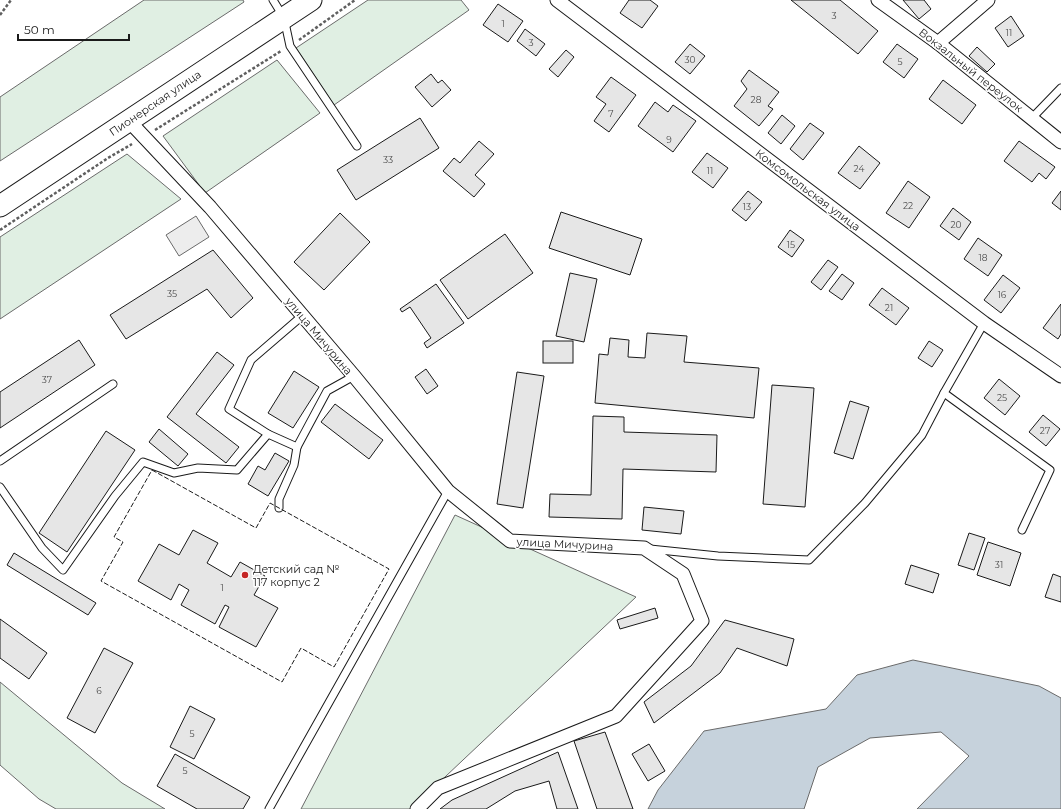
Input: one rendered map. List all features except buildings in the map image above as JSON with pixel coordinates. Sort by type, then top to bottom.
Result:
[{"type":"main road","name":"Пионерская улица","points":[[0,206],[311,0]]},
{"type":"street","name":"Комсомольская улица","points":[[557,0],[984,323],[1061,376]]},
{"type":"street","name":"Вокзальный переулок","points":[[878,0],[938,43],[1061,142]]},
{"type":"street","points":[[938,43],[988,0]]},
{"type":"street","name":"улица Мичурина","points":[[129,121],[210,207],[354,376],[448,492],[510,541],[644,548]]},
{"type":"street","points":[[417,809],[438,788],[616,716],[702,621],[683,574],[644,548]]},
{"type":"lane","points":[[273,0],[284,18],[290,46],[358,146]]},
{"type":"lane","points":[[1032,118],[1061,88]]},
{"type":"lane","points":[[297,447],[268,434],[229,409],[251,360],[302,316]]},
{"type":"lane","points":[[644,548],[718,556],[809,560],[865,503],[922,435],[984,323]]},
{"type":"lane","points":[[279,508],[279,500],[294,465],[297,447],[327,391],[354,376]]},
{"type":"lane","points":[[0,461],[113,384]]},
{"type":"lane","points":[[944,393],[1050,470],[1022,530]]},
{"type":"lane","points":[[0,487],[42,548],[63,570],[115,496],[144,462],[174,473],[198,468],[237,470],[268,434]]},
{"type":"lane","points":[[270,809],[448,492]]},
{"type":"path","points":[[0,15],[11,0]]},
{"type":"path","points":[[0,230],[108,158],[290,46],[355,0]]},
{"type":"green space","points":[[144,0],[243,0],[244,2],[0,161],[0,97]]},
{"type":"green space","points":[[368,0],[461,0],[469,10],[334,105],[296,48]]},
{"type":"green space","points":[[277,60],[320,113],[205,193],[163,136]]},
{"type":"green space","points":[[127,154],[181,199],[0,319],[0,237]]},
{"type":"green space","points":[[455,515],[636,597],[411,809],[301,809]]},
{"type":"green space","points":[[0,682],[122,783],[165,809],[56,809],[39,799],[0,765]]},
{"type":"shaded area","points":[[196,216],[209,237],[179,256],[166,235]]},
{"type":"shaded area","points":[[913,660],[1039,686],[1061,698],[1061,809],[917,809],[969,756],[941,732],[870,738],[818,767],[804,809],[648,809],[658,790],[704,731],[826,709],[857,675]]},
{"type":"fence","points":[[152,470],[256,528],[270,503],[389,569],[334,667],[301,648],[282,682],[101,581],[123,542],[114,537],[152,470]]},
{"type":"place","name":"Детский сад № 117 корпус 2","points":[[245,575]]}]
